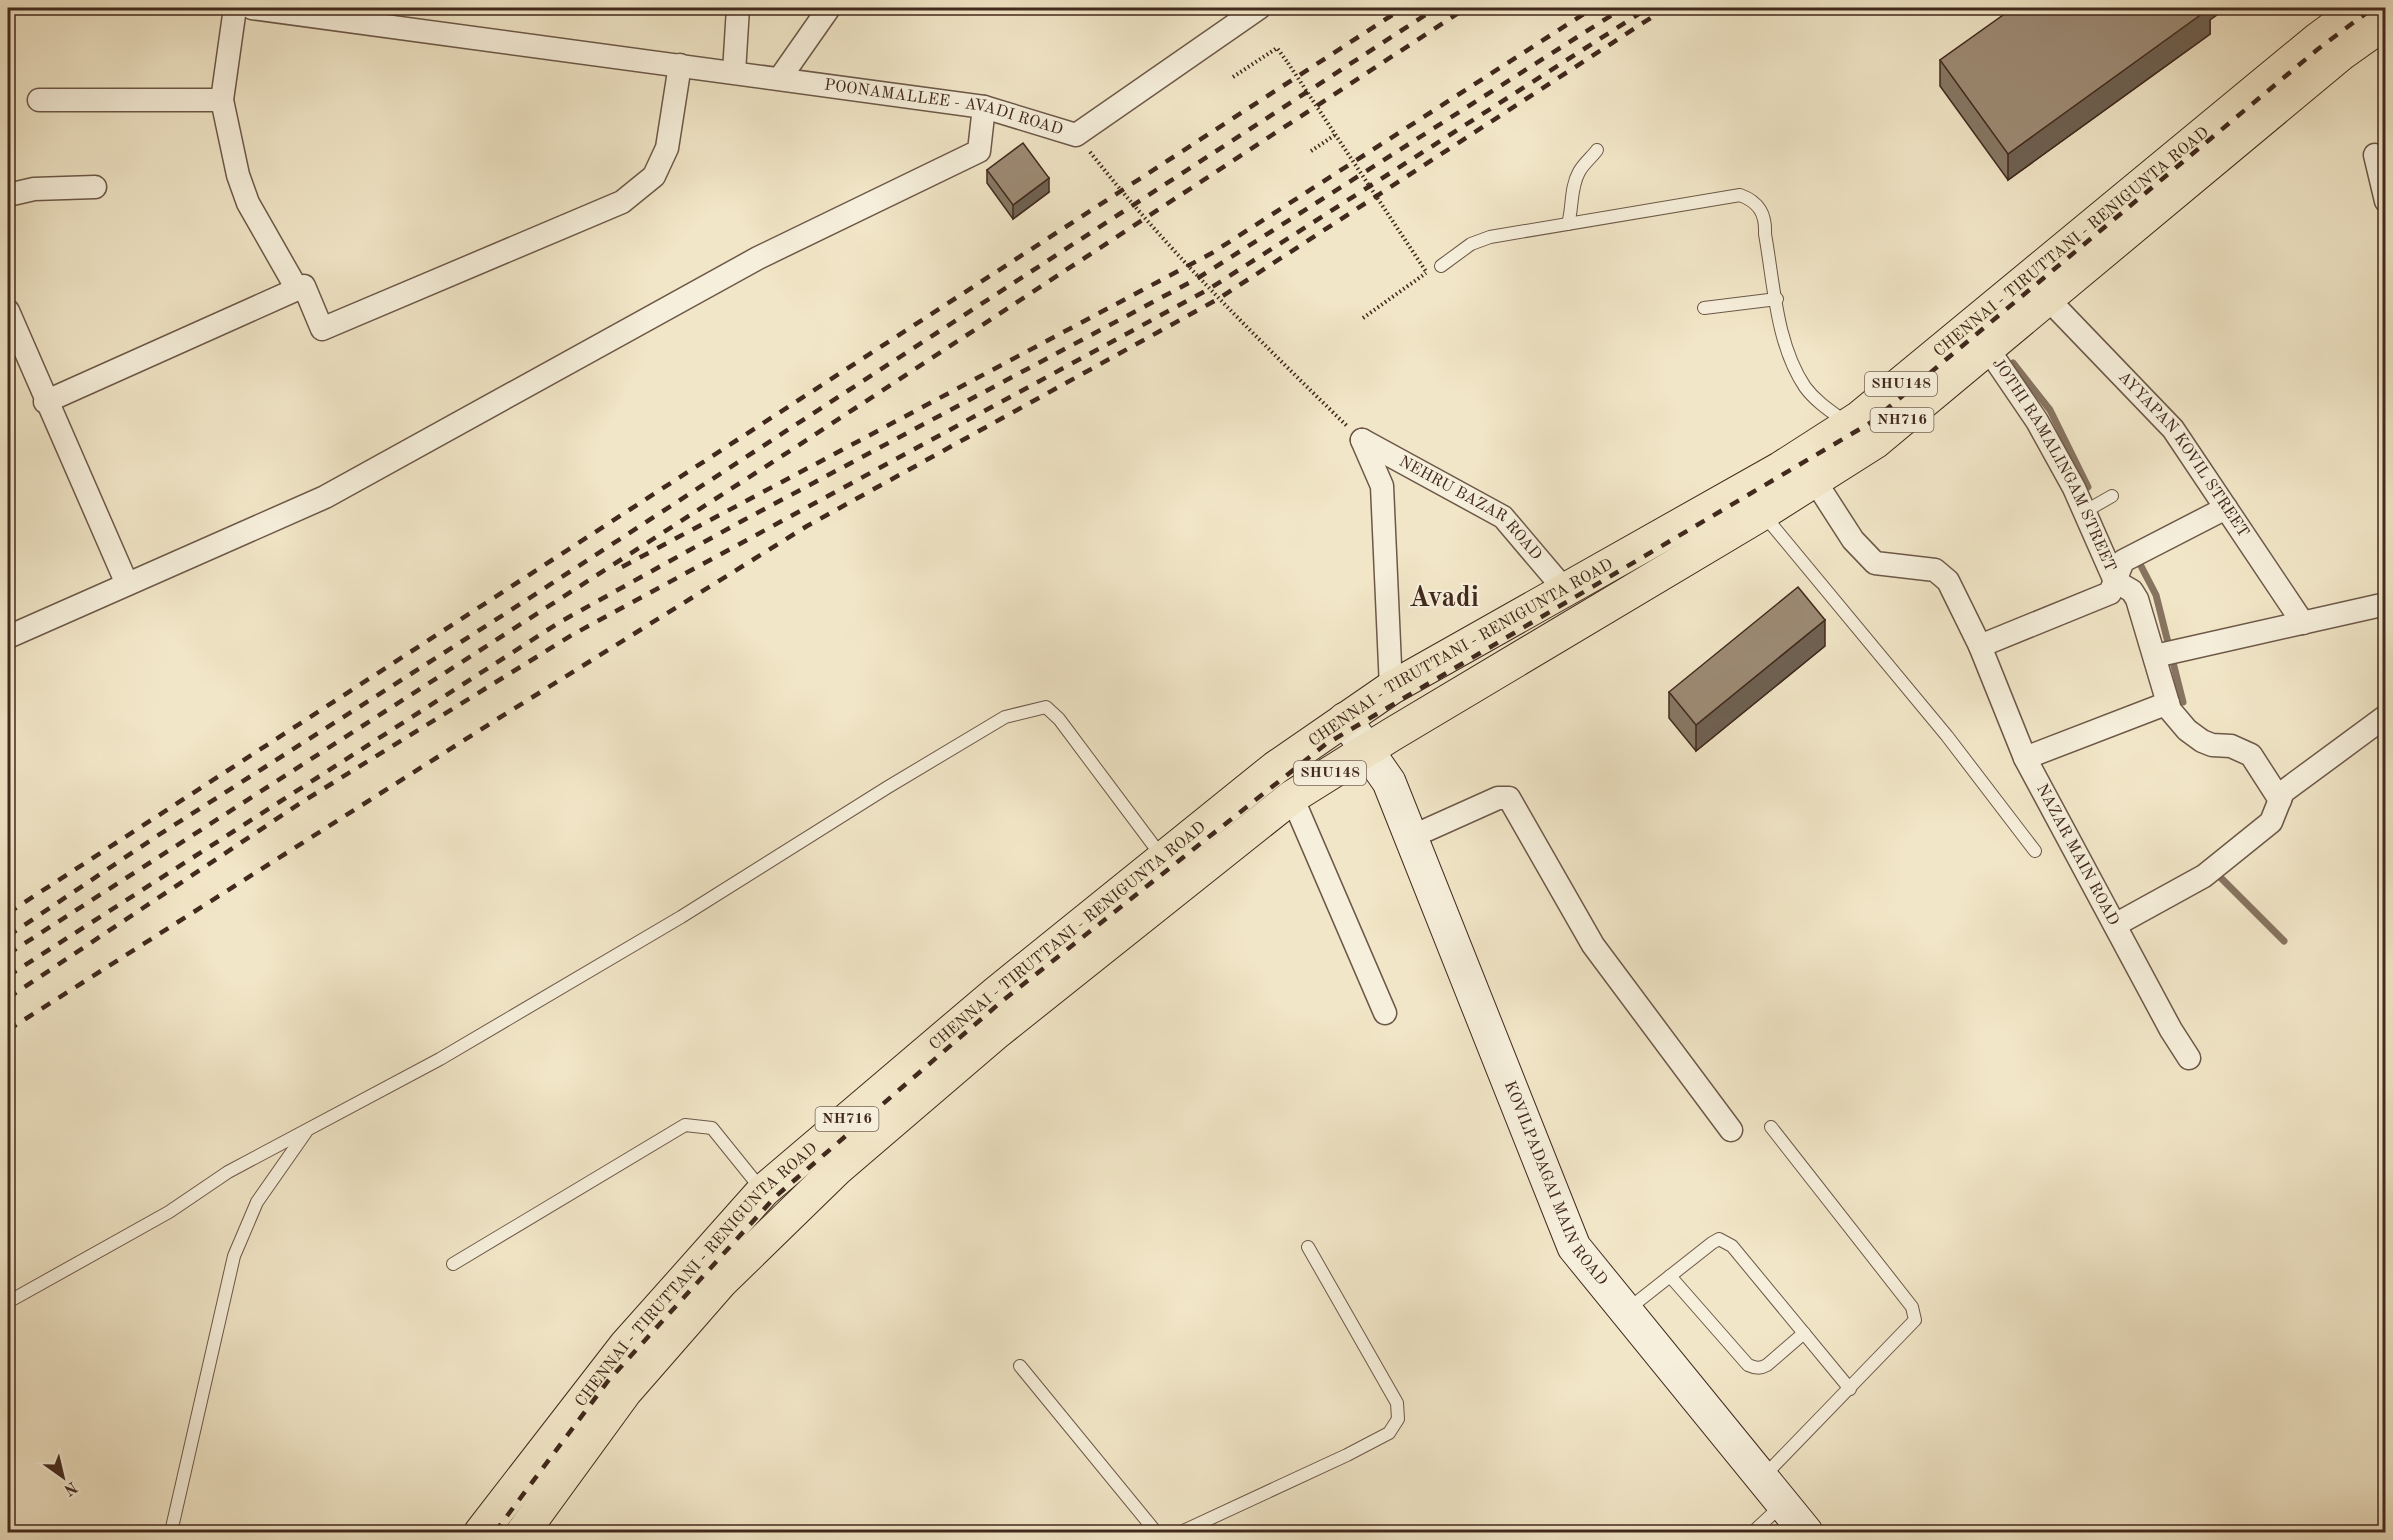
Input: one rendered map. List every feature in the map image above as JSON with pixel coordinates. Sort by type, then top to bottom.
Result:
[{"type":"highway","name":"CHENNAI - TIRUTTANI - RENIGUNTA ROAD","points":[[481,1533],[625,1346],[763,1191],[996,993],[1173,871],[1369,749],[1754,501],[1953,342],[2318,39],[2360,8]]},
{"type":"highway","name":"CHENNAI - TIRUTTANI - RENIGUNTA ROAD","points":[[523,1533],[625,1392],[721,1282],[837,1169],[997,1032],[1173,871],[1275,768],[1390,688],[1565,590],[1754,501],[1815,481],[1875,442],[2341,54],[2385,22]]},
{"type":"highway","points":[[532,1464],[559,1482]]},
{"type":"main road","name":"KOVILPADAGAI MAIN ROAD","points":[[1345,719],[1369,749],[1389,782],[1574,1247],[1806,1533]]},
{"type":"street","points":[[235,8],[222,100],[238,175],[248,203],[297,289]]},
{"type":"street","name":"POONAMALLEE - AVADI ROAD","points":[[252,8],[984,107],[1076,135]]},
{"type":"street","points":[[734,72],[738,8]]},
{"type":"street","points":[[780,78],[830,8]]},
{"type":"street","points":[[1076,135],[1259,8]]},
{"type":"street","points":[[45,402],[304,286],[322,329],[622,202],[654,176],[667,148],[680,65]]},
{"type":"street","points":[[39,100],[222,100]]},
{"type":"street","points":[[8,638],[325,497],[758,258],[979,151],[984,107]]},
{"type":"street","points":[[2375,155],[2385,201]]},
{"type":"street","points":[[8,195],[34,189],[95,187]]},
{"type":"street","name":"AYYAPAN KOVIL STREET","points":[[2048,299],[2174,429],[2303,623]]},
{"type":"street","points":[[8,311],[45,402],[127,584]]},
{"type":"street","name":"JOTHI RAMALINGAM STREET","points":[[1988,349],[2037,421],[2084,512],[2113,587]]},
{"type":"street","points":[[1362,440],[1382,486],[1390,688]]},
{"type":"street","name":"NEHRU BAZAR ROAD","points":[[1362,440],[1503,517],[1565,590]]},
{"type":"street","name":"NAZAR MAIN ROAD","points":[[1815,481],[1853,540],[1875,563],[1935,570],[1948,581],[1980,646],[2025,758],[2171,1030],[2189,1058]]},
{"type":"street","points":[[2113,587],[2123,561],[2226,508]]},
{"type":"street","points":[[1980,646],[2113,587],[2132,591],[2170,653],[2168,703],[2170,710],[2187,730],[2202,741],[2212,745],[2231,746],[2251,755],[2280,800]]},
{"type":"street","points":[[2170,653],[2385,604]]},
{"type":"street","points":[[2025,758],[2168,703]]},
{"type":"street","points":[[2115,925],[2204,876],[2271,822],[2283,792],[2385,716]]},
{"type":"street","points":[[1292,797],[1385,1013]]},
{"type":"street","points":[[1411,837],[1498,798],[1509,798],[1593,945],[1731,1130]]},
{"type":"lane","points":[[1569,224],[1573,207],[1572,191],[1579,171],[1598,150]]},
{"type":"lane","points":[[1441,266],[1471,244],[1490,237],[1740,195],[1746,197],[1757,204],[1766,223],[1784,338],[1797,372],[1821,405],[1848,424]]},
{"type":"lane","points":[[1704,308],[1777,299]]},
{"type":"lane","points":[[2084,512],[2112,496]]},
{"type":"lane","points":[[1754,501],[1947,736],[2035,851]]},
{"type":"lane","points":[[8,1302],[169,1212],[228,1172],[440,1059],[681,917],[888,787],[1013,715],[1046,706],[1059,718],[1173,871]]},
{"type":"lane","points":[[453,1264],[685,1125],[712,1128],[763,1191]]},
{"type":"lane","points":[[1761,1479],[1912,1326],[1914,1314],[1771,1128]]},
{"type":"lane","points":[[171,1533],[234,1256],[257,1202],[308,1130]]},
{"type":"lane","points":[[1626,1311],[1712,1243],[1719,1239],[1725,1241],[1732,1246],[1850,1389]]},
{"type":"lane","points":[[1181,1533],[1389,1433],[1398,1419],[1396,1403],[1308,1247]]},
{"type":"lane","points":[[1670,1275],[1748,1365],[1754,1368],[1767,1365],[1804,1333]]},
{"type":"lane","points":[[1020,1366],[1156,1533]]},
{"type":"lane","points":[[1753,1533],[1782,1505]]},
{"type":"path","points":[[1233,77],[1277,48],[1426,273],[1363,318]]},
{"type":"path","name":"POONAMALLEE - AVADI ROAD","points":[[1076,135],[1132,206],[1198,278],[1362,440]]},
{"type":"path","points":[[1311,151],[1335,135]]},
{"type":"building","points":[[2013,8],[2210,8],[2008,154],[1940,60]]},
{"type":"building","points":[[1023,143],[1049,178],[1013,205],[987,170]]},
{"type":"building","points":[[1798,587],[1825,620],[1696,725],[1669,692]]},
{"type":"waterway","points":[[2013,363],[2050,410],[2088,487]]},
{"type":"waterway","points":[[2141,566],[2156,595],[2183,702]]},
{"type":"waterway","points":[[2221,878],[2284,941]]},
{"type":"railway","points":[[8,913],[1403,8]]},
{"type":"railway","points":[[8,936],[157,836],[511,610],[1436,8]]},
{"type":"railway","points":[[8,954],[796,447],[1466,8]]},
{"type":"railway","points":[[622,567],[1212,253],[1593,8]]},
{"type":"railway","points":[[8,976],[560,622],[742,521],[1198,278],[1623,8]]},
{"type":"railway","points":[[8,998],[302,802],[572,635],[1209,289],[1648,8]]},
{"type":"railway","points":[[8,1030],[499,718],[807,526],[1218,299],[1666,8]]},
{"type":"railway","points":[[495,1532],[608,1381],[775,1197],[1001,1002],[1326,744],[1870,423],[2318,49],[2373,8]]},
{"type":"district","name":"Avadi","points":[[1444,599]]}]
